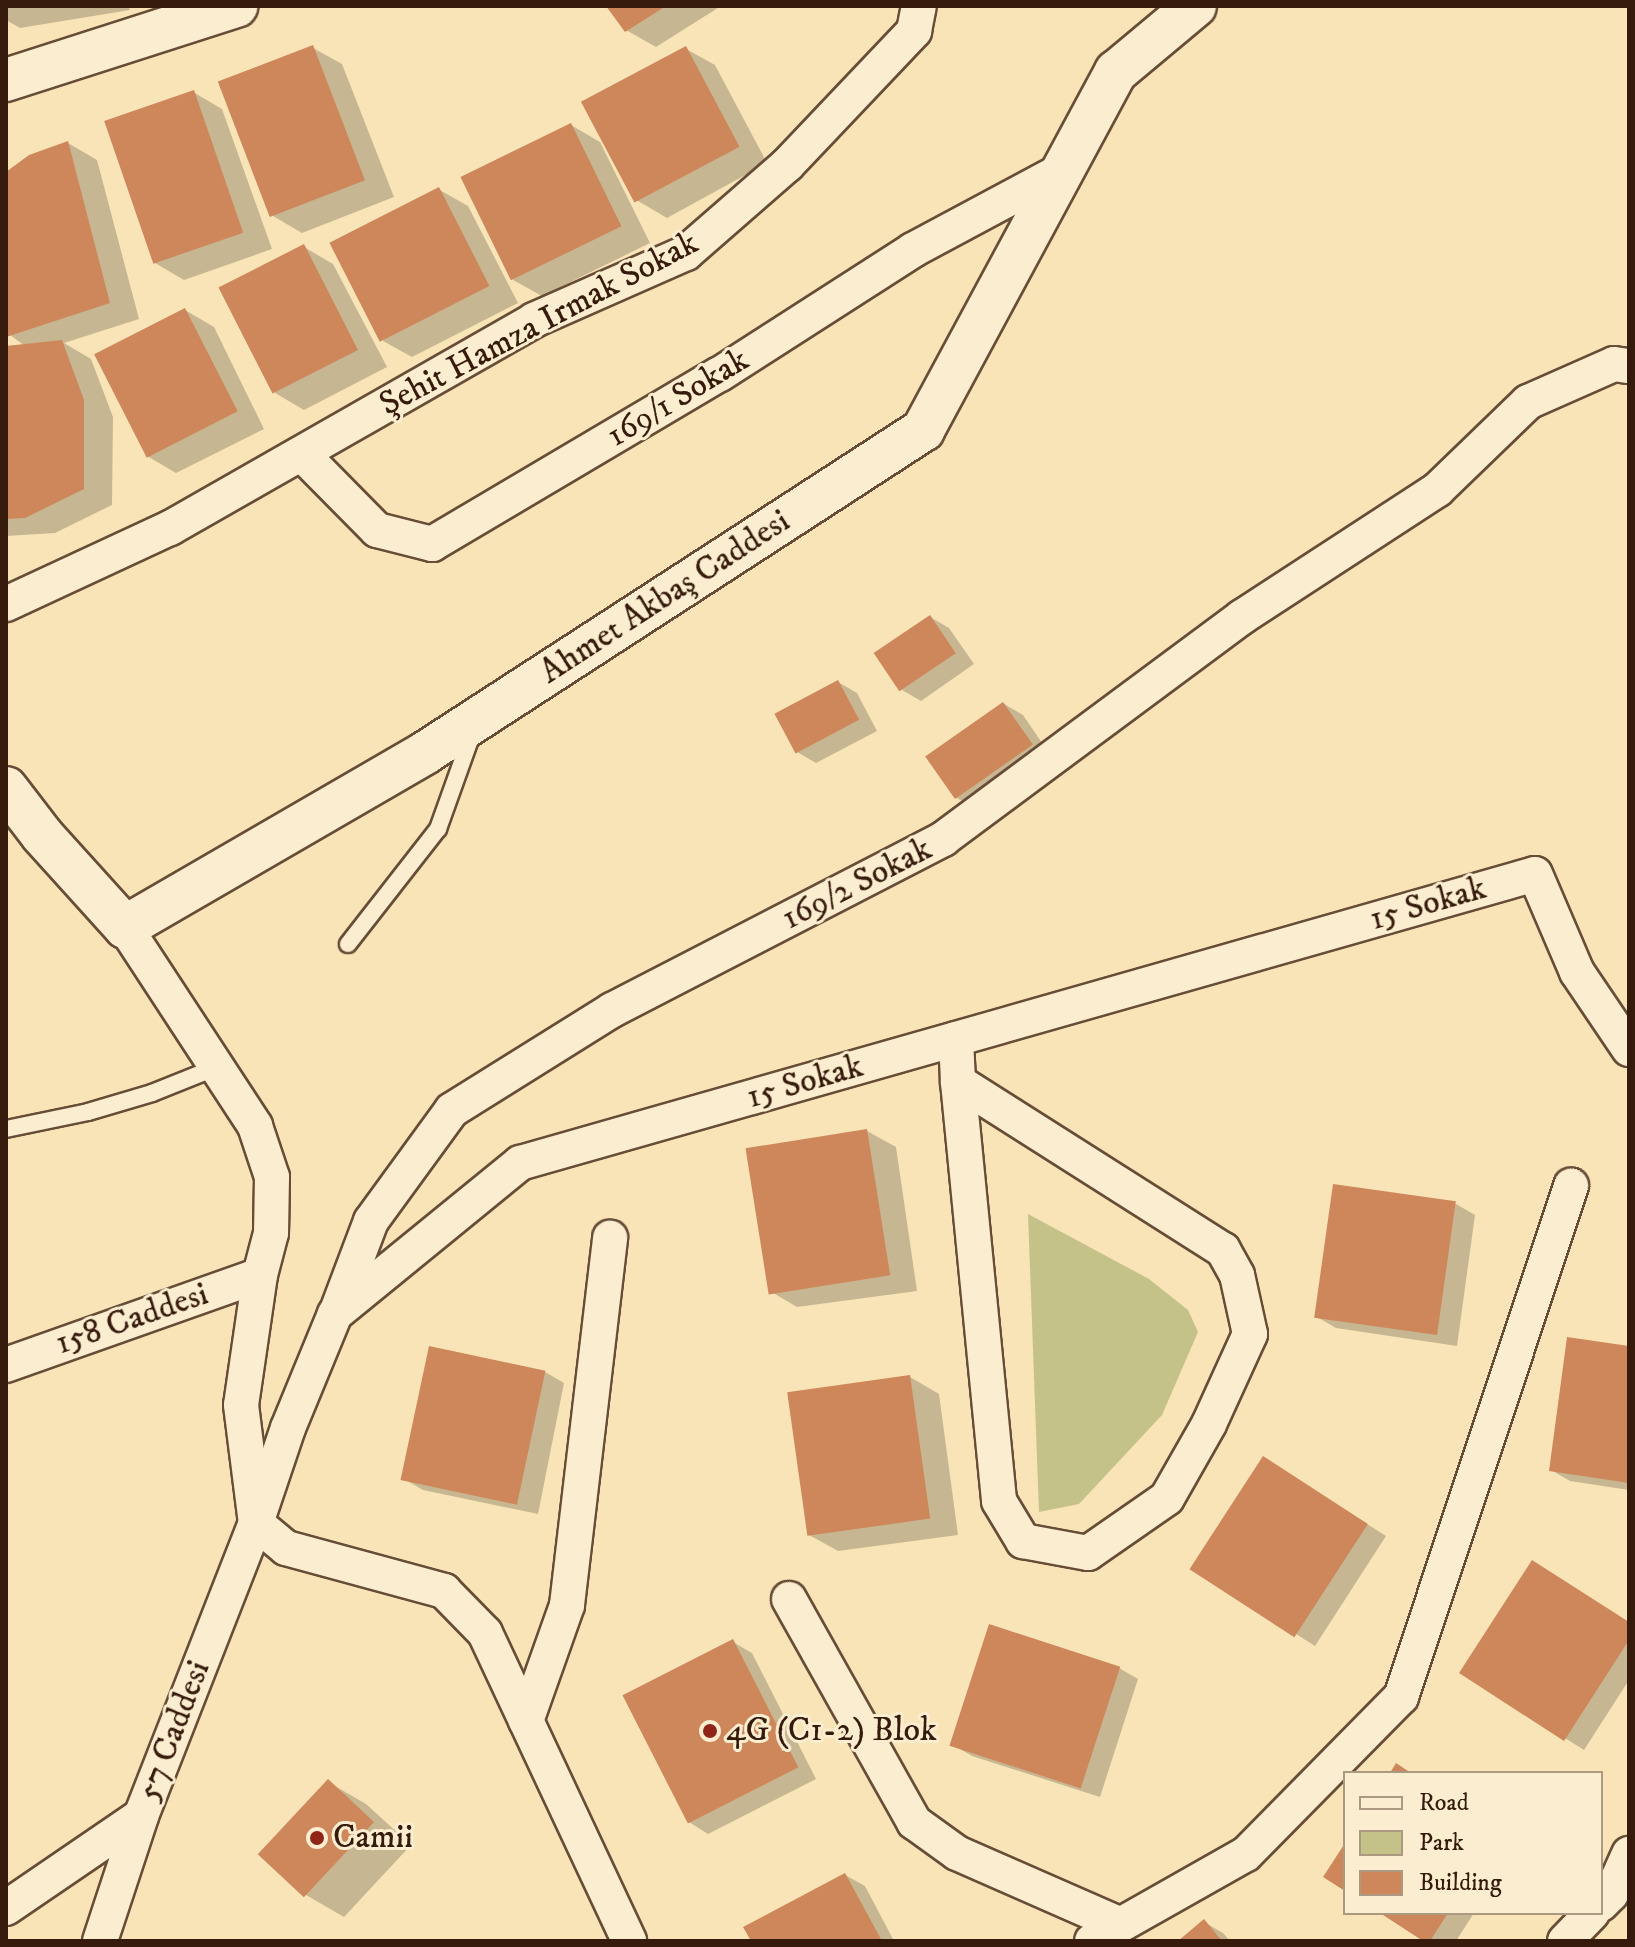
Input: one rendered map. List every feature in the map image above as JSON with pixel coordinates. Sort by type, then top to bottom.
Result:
[{"type":"street","points":[[6,80],[236,6]]},
{"type":"street","name":"Şehit Hamza Irmak Sokak","points":[[6,604],[170,528],[534,320],[686,253],[787,165],[914,31],[919,6]]},
{"type":"street","name":"Ahmet Akbaş Caddesi","points":[[125,927],[425,753],[923,430],[1116,72],[1195,6]]},
{"type":"street","name":"169/1 Sokak","points":[[302,454],[377,530],[432,544],[720,374],[913,250],[1064,169]]},
{"type":"street","name":"169/2 Sokak","points":[[335,1314],[371,1221],[452,1110],[612,1010],[943,839],[1242,617],[1437,490],[1528,402],[1614,364],[1629,366]]},
{"type":"street","points":[[6,788],[42,835],[125,927],[255,1126],[272,1177],[271,1233],[260,1275],[241,1405],[256,1523],[286,1548],[444,1591],[485,1633],[629,1941]]},
{"type":"street","name":"15 Sokak","points":[[256,1523],[288,1428],[335,1314],[520,1163],[1535,874],[1577,972],[1629,1049]]},
{"type":"street","points":[[956,1039],[958,1082],[999,1501],[1023,1541],[1088,1553],[1167,1498],[1209,1424],[1250,1334],[1237,1275],[1223,1250],[958,1082]]},
{"type":"street","points":[[789,1599],[914,1822],[957,1853],[1105,1933],[1246,1854],[1401,1697],[1571,1186]]},
{"type":"street","points":[[526,1721],[567,1605],[610,1238]]},
{"type":"street","name":"158 Caddesi","points":[[6,1365],[260,1275]]},
{"type":"street","name":"57 Caddesi","points":[[100,1941],[141,1816],[256,1523]]},
{"type":"street","points":[[6,1908],[141,1816]]},
{"type":"street","points":[[1603,1902],[1611,1894],[1629,1854]]},
{"type":"street","points":[[1565,1941],[1590,1915]]},
{"type":"lane","points":[[348,944],[438,829],[478,719]]},
{"type":"lane","points":[[6,1129],[88,1112],[152,1093],[217,1067]]},
{"type":"green space","points":[[1028,1214],[1149,1279],[1188,1310],[1198,1332],[1162,1415],[1079,1504],[1039,1512]]},
{"type":"building","points":[[606,6],[666,6],[625,32]]},
{"type":"building","points":[[313,45],[365,180],[270,217],[218,82]]},
{"type":"building","points":[[686,46],[740,147],[634,203],[581,102]]},
{"type":"building","points":[[194,90],[243,233],[153,264],[104,121]]},
{"type":"building","points":[[571,123],[621,226],[511,280],[460,177]]},
{"type":"building","points":[[68,141],[110,303],[6,337],[6,172],[29,155]]},
{"type":"building","points":[[439,187],[489,286],[380,342],[329,243]]},
{"type":"building","points":[[304,244],[358,350],[272,394],[218,288]]},
{"type":"building","points":[[185,308],[238,411],[147,458],[94,354]]},
{"type":"building","points":[[62,340],[84,400],[84,489],[25,518],[6,519],[6,346]]},
{"type":"building","points":[[930,615],[956,653],[899,691],[874,653]]},
{"type":"building","points":[[838,680],[859,720],[796,754],[774,714]]},
{"type":"building","points":[[1003,702],[1033,745],[955,799],[925,756]]},
{"type":"building","points":[[867,1129],[890,1275],[769,1294],[746,1148]]},
{"type":"building","points":[[1333,1184],[1456,1201],[1437,1335],[1314,1318]]},
{"type":"building","points":[[1567,1337],[1629,1346],[1629,1483],[1549,1471]]},
{"type":"building","points":[[429,1346],[545,1371],[517,1505],[401,1480]]},
{"type":"building","points":[[910,1375],[930,1519],[807,1536],[787,1392]]},
{"type":"building","points":[[1263,1456],[1368,1524],[1294,1637],[1189,1569]]},
{"type":"building","points":[[1532,1560],[1629,1622],[1629,1640],[1564,1741],[1459,1673]]},
{"type":"building","points":[[989,1624],[1120,1667],[1081,1788],[949,1746]]},
{"type":"building","name":"4G (C1-2) Blok","points":[[733,1639],[798,1767],[688,1824],[623,1695]]},
{"type":"building","points":[[1396,1763],[1408,1771],[1391,1771]]},
{"type":"building","name":"Camii","points":[[328,1779],[374,1822],[304,1897],[258,1854]]},
{"type":"building","points":[[1343,1846],[1343,1890],[1323,1877]]},
{"type":"building","points":[[845,1873],[882,1941],[751,1941],[743,1927]]},
{"type":"building","points":[[1383,1915],[1447,1915],[1430,1941],[1423,1941]]},
{"type":"building","points":[[1204,1919],[1222,1941],[1178,1941]]},
{"type":"place","name":"4G (C1-2) Blok","points":[[710,1731]]},
{"type":"place","name":"Camii","points":[[317,1838]]}]
